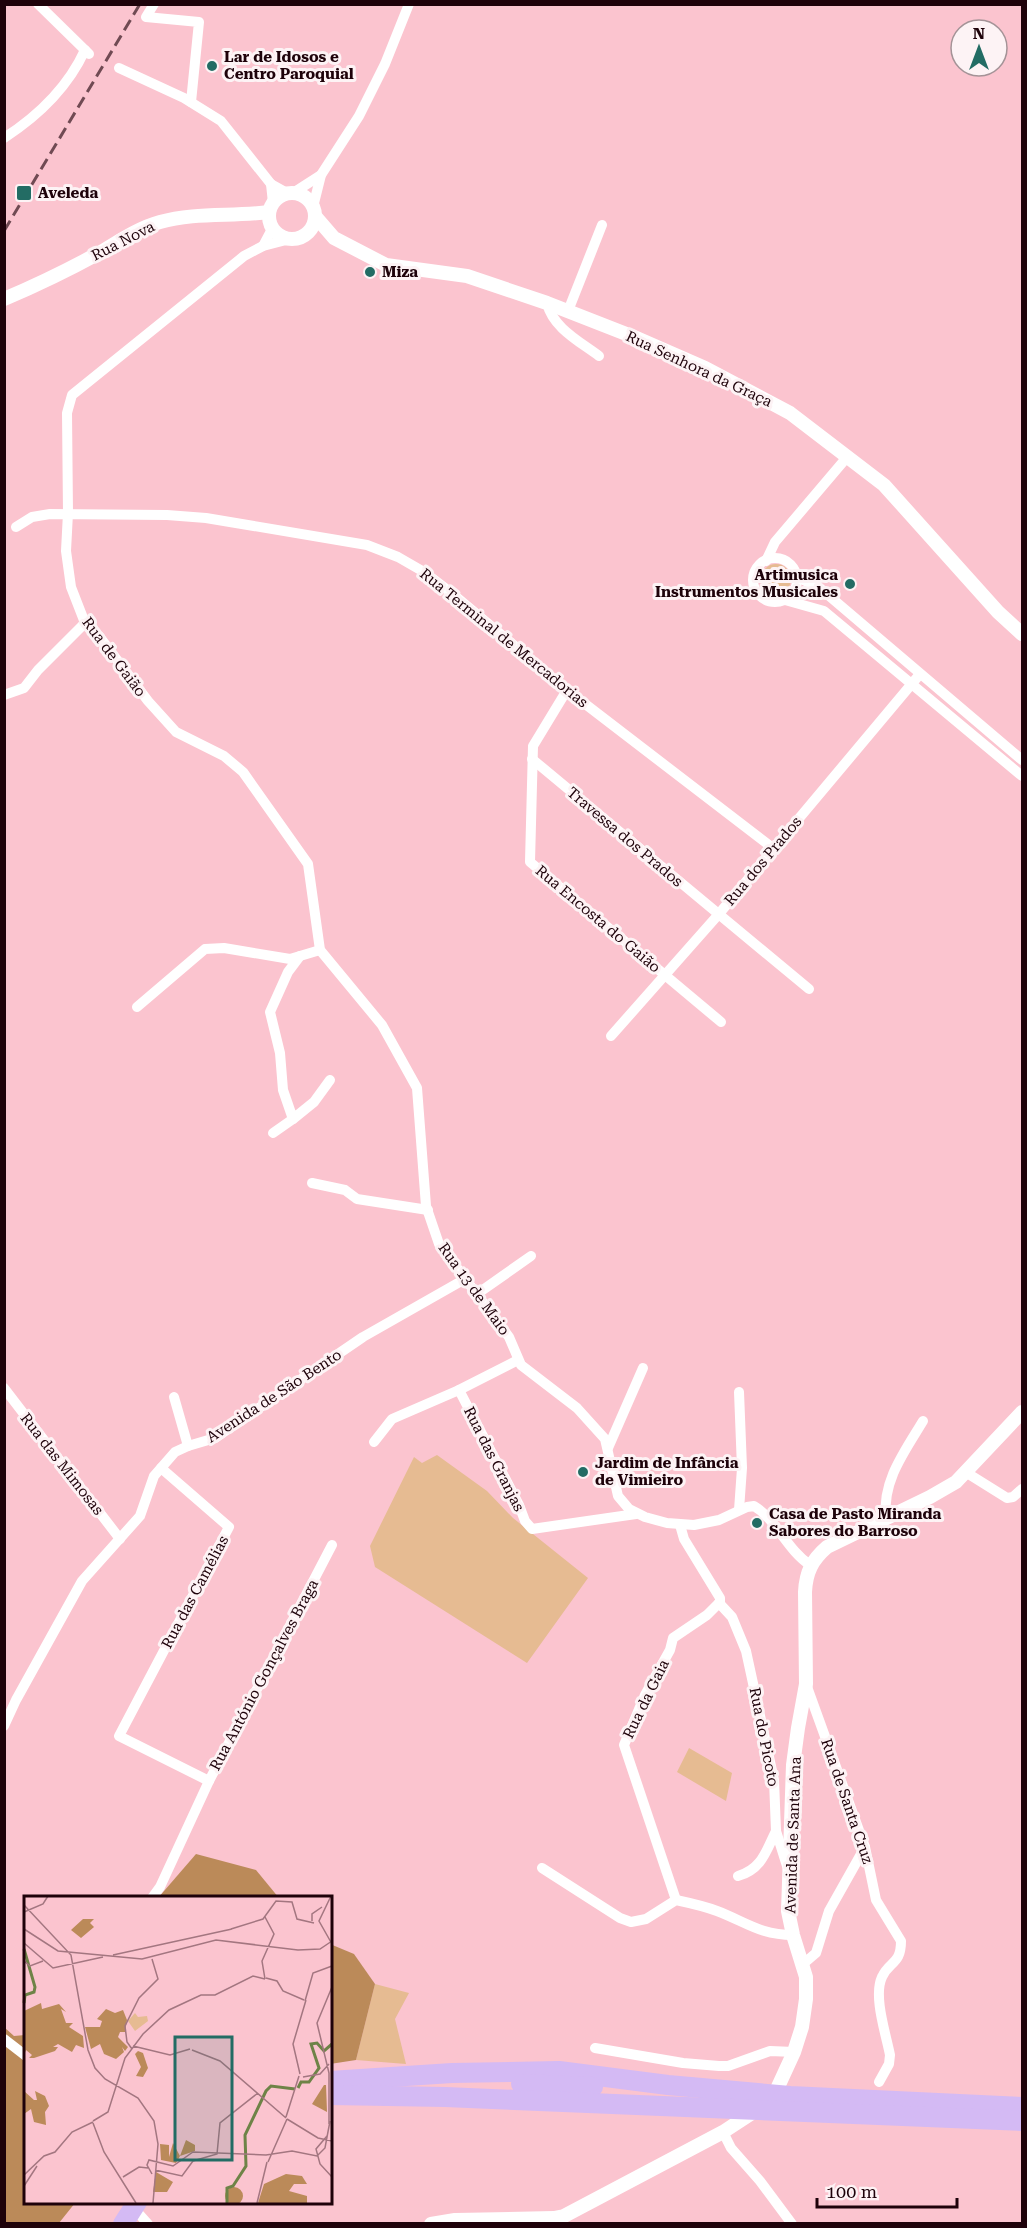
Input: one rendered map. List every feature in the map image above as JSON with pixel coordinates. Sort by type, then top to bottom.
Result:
[{"type":"highway","points":[[332,2081],[453,2073],[559,2072],[790,2096],[1023,2107]]},
{"type":"highway","points":[[332,2095],[445,2097],[1023,2121]]},
{"type":"highway","points":[[108,2223],[121,2204]]},
{"type":"highway","points":[[123,2223],[136,2204]]},
{"type":"street","points":[[4,138],[43,109],[87,52],[38,4]]},
{"type":"street","points":[[154,4],[146,17],[199,22],[190,102]]},
{"type":"street","points":[[271,184],[271,216],[278,235],[290,239],[304,236],[312,228],[321,175],[359,116],[385,64],[409,4]]},
{"type":"street","points":[[119,68],[190,102],[221,121],[271,184],[308,199],[314,212]]},
{"type":"street","points":[[271,216],[278,197],[291,193],[321,175]]},
{"type":"street","name":"Rua Senhora da Graça","points":[[314,212],[333,238]]},
{"type":"street","name":"Rua Nova","points":[[4,299],[49,280],[158,222],[181,217],[271,216]]},
{"type":"street","name":"Rua de Gaião","points":[[262,246],[271,216]]},
{"type":"street","points":[[568,311],[602,225]]},
{"type":"street","name":"Rua Senhora da Graça","points":[[304,236],[333,238],[386,265],[467,276],[547,303],[634,337],[743,386],[790,413],[884,485],[998,612],[1023,634]]},
{"type":"street","name":"Rua de Gaião","points":[[290,239],[262,246],[244,256],[72,395],[67,413],[68,570],[71,587],[85,623],[99,636],[148,701],[176,732],[224,756],[243,772],[308,864],[320,950]]},
{"type":"street","points":[[547,303],[550,315],[559,326],[599,356]]},
{"type":"street","points":[[848,456],[775,542],[766,561],[756,570],[755,590],[765,600],[771,602],[785,600],[825,611],[1023,776]]},
{"type":"street","name":"Rua Terminal de Mercadorias","points":[[16,526],[33,517],[68,513],[206,518],[367,545],[398,557],[424,572],[454,595],[567,690],[774,849]]},
{"type":"street","points":[[766,561],[772,559],[785,561],[794,570],[795,590],[785,600]]},
{"type":"street","points":[[796,576],[821,589],[1023,760]]},
{"type":"street","points":[[4,695],[24,688],[38,670],[85,623]]},
{"type":"street","name":"Rua dos Prados","points":[[611,1036],[718,915],[920,674]]},
{"type":"street","points":[[532,759],[533,746],[567,690]]},
{"type":"street","name":"Rua Encosta do Gaião","points":[[532,759],[530,862],[721,1022]]},
{"type":"street","name":"Travessa dos Prados","points":[[532,759],[809,989]]},
{"type":"street","points":[[137,1007],[205,949],[224,948],[290,959],[320,950]]},
{"type":"street","name":"Rua 13 de Maio","points":[[320,950],[382,1025],[417,1088],[428,1210],[439,1244],[509,1338],[521,1365],[587,1418],[605,1439],[620,1500],[636,1514]]},
{"type":"street","points":[[294,1119],[283,1090],[280,1053],[270,1012],[288,972],[300,956]]},
{"type":"street","points":[[273,1133],[314,1102],[330,1080]]},
{"type":"street","points":[[312,1183],[345,1190],[357,1199],[428,1210]]},
{"type":"street","points":[[477,1294],[531,1256]]},
{"type":"street","name":"Avenida de São Bento","points":[[4,1725],[82,1581],[140,1516],[154,1476],[175,1452],[215,1438],[363,1337],[465,1279]]},
{"type":"street","points":[[374,1442],[392,1419],[459,1390],[518,1360]]},
{"type":"street","points":[[609,1448],[643,1368]]},
{"type":"street","name":"Rua das Mimosas","points":[[4,1388],[120,1539]]},
{"type":"street","name":"Rua das Granjas","points":[[459,1390],[519,1505],[525,1521],[532,1529],[636,1514]]},
{"type":"street","points":[[739,1392],[742,1468],[740,1510]]},
{"type":"street","points":[[174,1397],[188,1446]]},
{"type":"street","points":[[636,1514],[680,1525],[705,1524],[750,1506],[757,1507],[795,1554],[810,1565],[826,1547],[956,1482],[1023,1413]]},
{"type":"street","points":[[886,1517],[885,1508],[893,1472],[923,1421]]},
{"type":"street","name":"Rua das Camélias","points":[[119,1736],[229,1527],[161,1468]]},
{"type":"street","points":[[967,1473],[1009,1499],[1023,1489]]},
{"type":"street","points":[[680,1525],[684,1539],[720,1598],[719,1603]]},
{"type":"street","name":"Rua António Gonçalves Braga","points":[[119,1736],[209,1781],[332,1545]]},
{"type":"street","name":"Avenida de Santa Ana","points":[[431,2223],[564,2216],[727,2129],[761,2107],[777,2089],[794,2052],[802,2027],[806,1999],[806,1977],[788,1911],[793,1765],[806,1683],[805,1592],[810,1565]]},
{"type":"street","name":"Rua do Picoto","points":[[719,1603],[732,1617],[746,1651],[774,1780],[776,1831],[790,1877]]},
{"type":"street","name":"Rua da Gaia","points":[[676,1900],[624,1745],[645,1695],[670,1650],[673,1638],[707,1615],[719,1603]]},
{"type":"street","name":"Rua de Santa Cruz","points":[[806,1683],[865,1847],[876,1900],[901,1944],[898,1961],[884,1974],[880,1986],[879,2000],[890,2055],[889,2064],[879,2082]]},
{"type":"street","points":[[153,1896],[160,1887],[209,1781]]},
{"type":"street","points":[[738,1876],[751,1872],[757,1867],[776,1831]]},
{"type":"street","points":[[803,1964],[816,1953],[829,1911],[865,1847]]},
{"type":"street","points":[[542,1868],[627,1921],[646,1919],[676,1900],[717,1911],[775,1935],[793,1935]]},
{"type":"street","points":[[4,2039],[24,2054]]},
{"type":"street","points":[[596,2048],[683,2063],[719,2066],[728,2066],[770,2051],[794,2052]]},
{"type":"street","points":[[727,2129],[731,2148],[792,2223]]},
{"type":"street","points":[[130,2204],[148,2223]]},
{"type":"shaded area","points":[[776,564],[786,569],[791,579],[786,589],[776,594],[766,589],[761,579],[766,569]]},
{"type":"shaded area","points":[[437,1455],[487,1491],[513,1518],[588,1578],[527,1663],[375,1567],[370,1546],[414,1457],[422,1463]]},
{"type":"shaded area","points":[[689,1748],[732,1773],[726,1801],[677,1772]]},
{"type":"shaded area","points":[[196,1854],[256,1870],[277,1896],[160,1896]]},
{"type":"shaded area","points":[[332,1945],[354,1954],[375,1984],[356,2060],[332,2064]]},
{"type":"shaded area","points":[[375,1984],[409,1993],[395,2019],[406,2064],[356,2060]]},
{"type":"shaded area","points":[[4,2027],[14,2036],[24,2035],[24,2204],[74,2204],[59,2223],[5,2223]]},
{"type":"railway","points":[[4,231],[140,4]]},
{"type":"place","name":"Lar de Idosos e Centro Paroquial","points":[[212,66]]},
{"type":"place","name":"Aveleda","points":[[24,193]]},
{"type":"place","name":"Miza","points":[[370,272]]},
{"type":"place","name":"Artimusica Instrumentos Musicales","points":[[850,584]]},
{"type":"place","name":"Jardim de Infância de Vimieiro","points":[[583,1472]]},
{"type":"place","name":"Casa de Pasto Miranda Sabores do Barroso","points":[[757,1523]]}]
